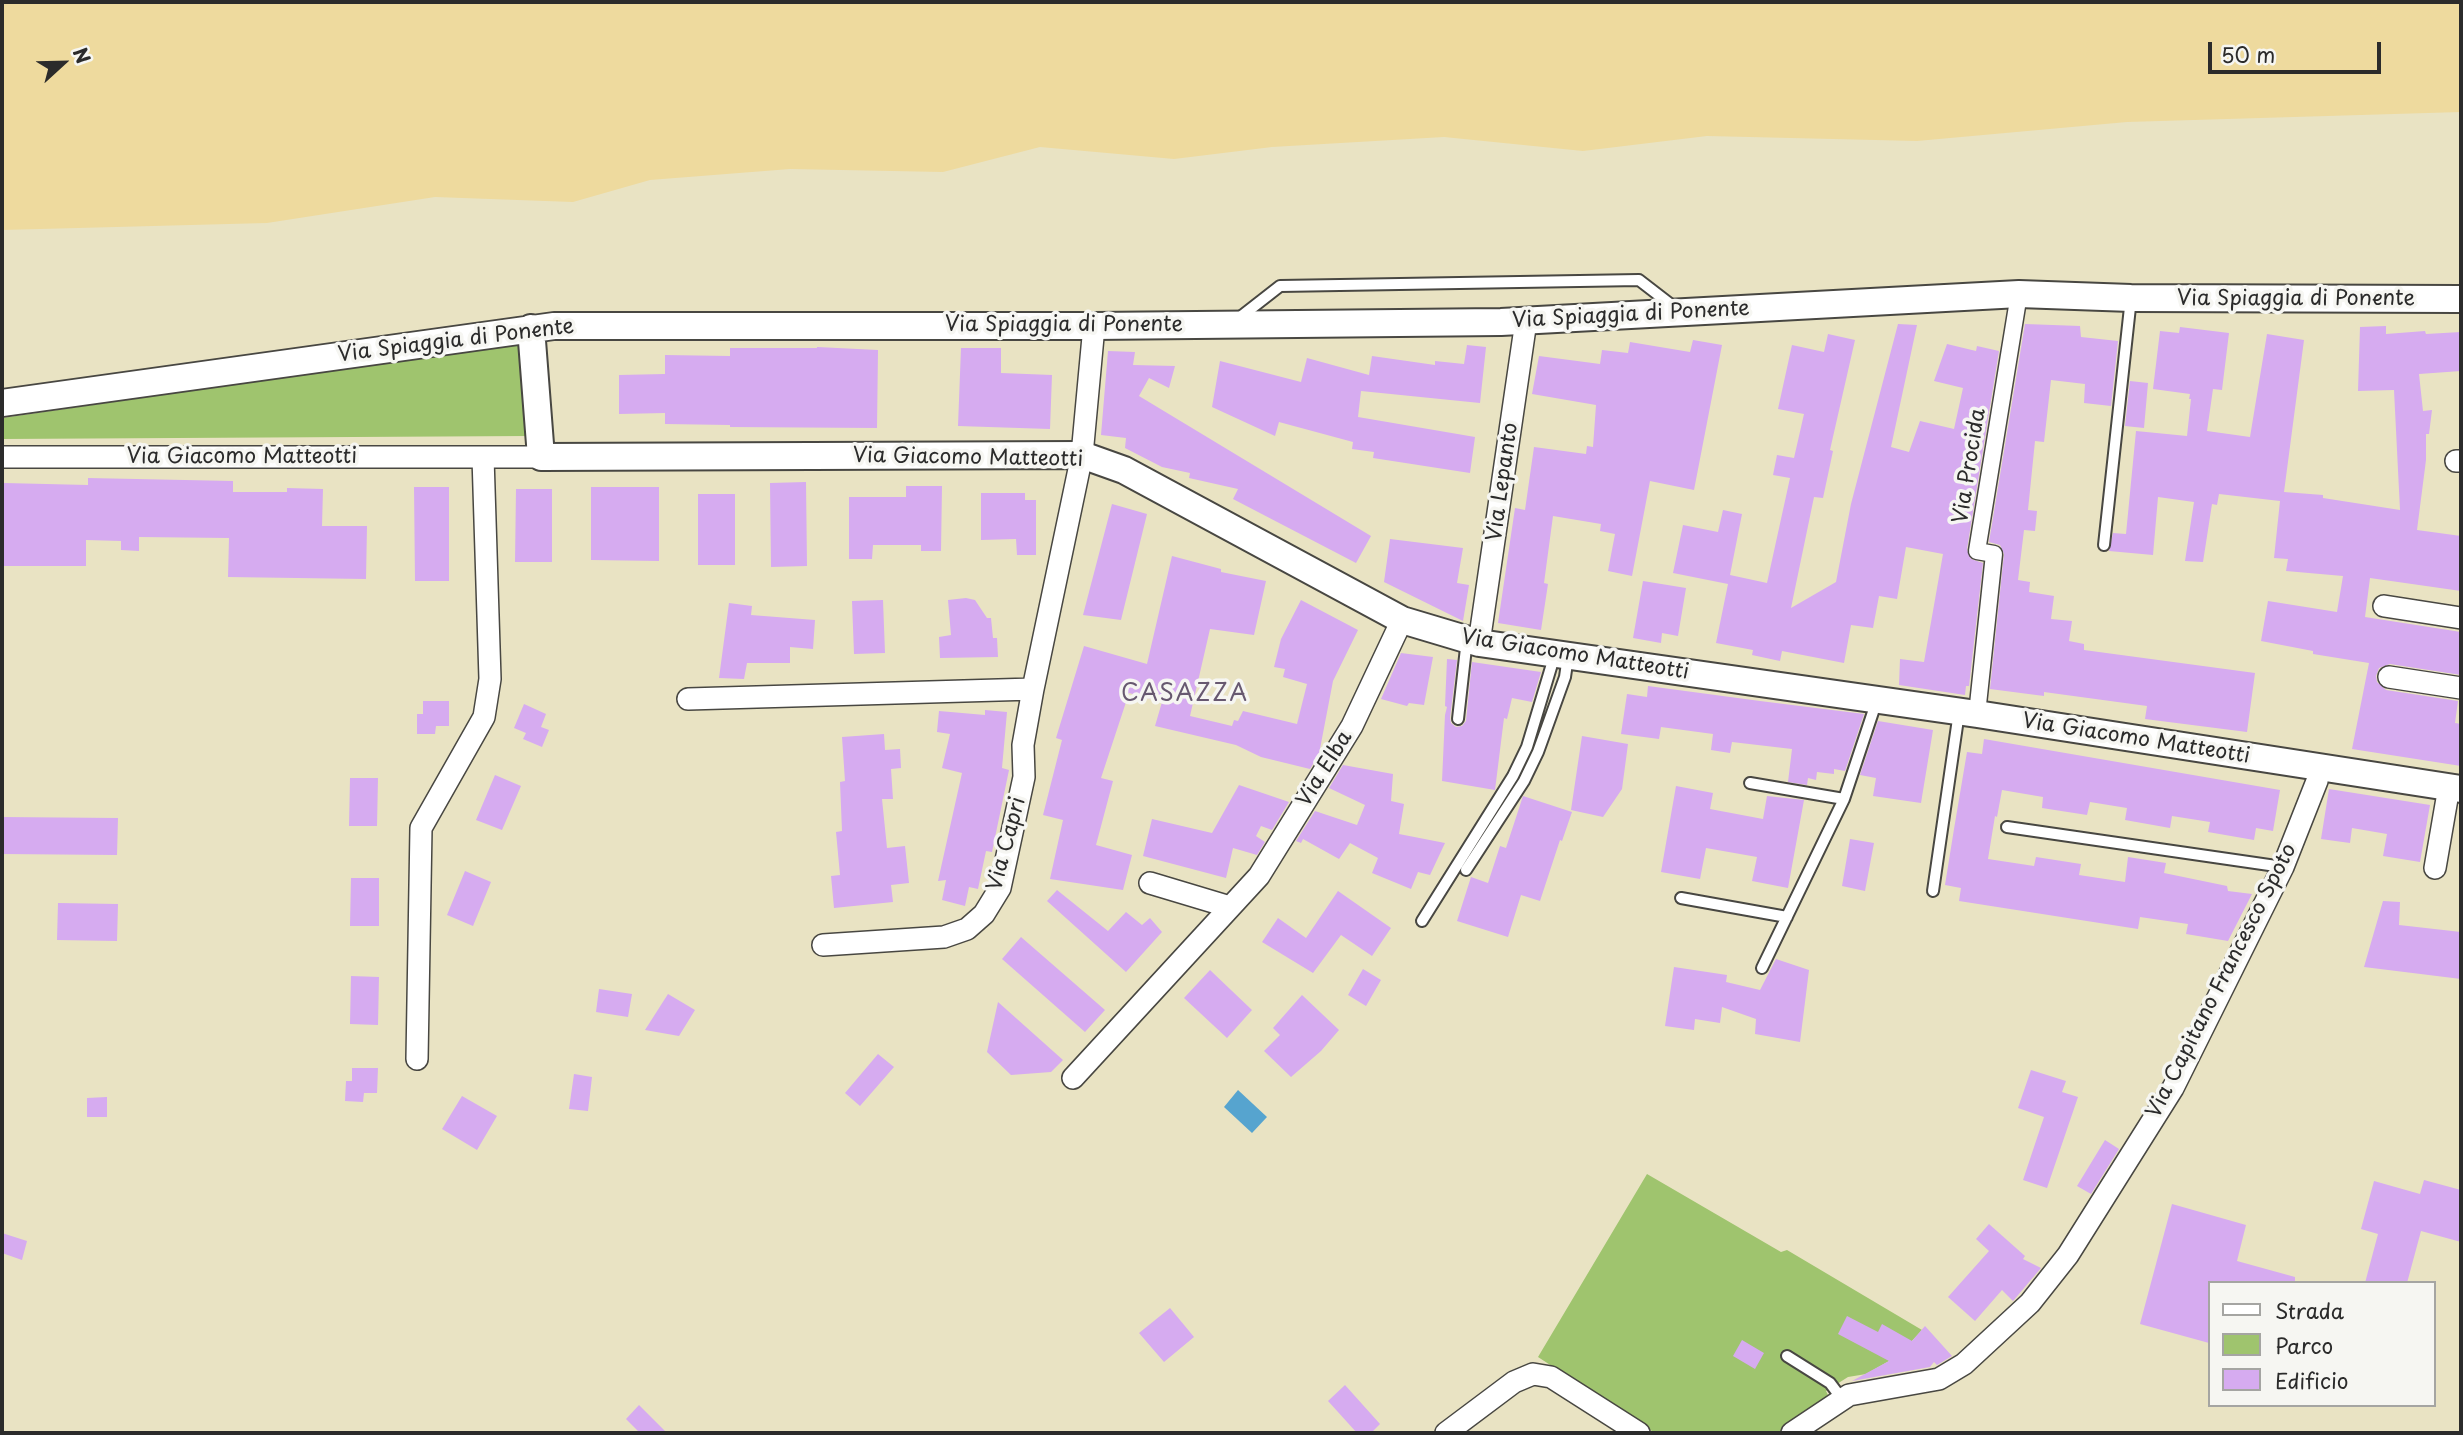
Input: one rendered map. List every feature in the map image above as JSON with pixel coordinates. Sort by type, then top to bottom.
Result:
[{"type":"street","name":"Via Spiaggia di Ponente","points":[[2,403],[554,326],[1094,326],[1526,321],[2019,294],[2131,298],[2461,299]]},
{"type":"street","name":"Via Procida","points":[[1968,713],[1994,554],[1978,551],[2019,294]]},
{"type":"street","name":"Via Lepanto","points":[[1473,641],[1526,321]]},
{"type":"street","name":"Via Capri","points":[[823,945],[944,937],[967,929],[984,914],[1000,888],[1024,778],[1023,745],[1033,689],[1082,455],[1094,326]]},
{"type":"street","points":[[531,328],[541,457]]},
{"type":"street","name":"Via Giacomo Matteotti","points":[[2,457],[1082,455],[1124,470],[1402,620],[1473,641],[2455,788],[2435,868]]},
{"type":"street","points":[[417,1059],[421,828],[484,717],[490,679],[483,457]]},
{"type":"street","points":[[2384,606],[2461,618]]},
{"type":"street","name":"Via Elba","points":[[1073,1077],[1259,876],[1352,726],[1402,620]]},
{"type":"street","points":[[2389,677],[2461,688]]},
{"type":"street","points":[[688,699],[1033,689]]},
{"type":"street","name":"Via Capitano Francesco Spoto","points":[[1792,1433],[1849,1395],[1939,1379],[1964,1364],[2030,1303],[2068,1255],[2173,1088],[2283,867],[2317,781],[2319,766]]},
{"type":"street","points":[[1150,883],[1230,907]]},
{"type":"street","points":[[1446,1433],[1514,1382],[1533,1374],[1551,1377],[1639,1433]]},
{"type":"lane","points":[[1231,324],[1280,286],[1639,279],[1682,313]]},
{"type":"lane","points":[[2104,545],[2131,298]]},
{"type":"lane","points":[[1458,719],[1473,641]]},
{"type":"lane","points":[[1466,870],[1524,781],[1538,752],[1565,677],[1562,655]]},
{"type":"lane","points":[[1422,921],[1513,776],[1562,655]]},
{"type":"lane","points":[[1762,968],[1844,799],[1877,700]]},
{"type":"lane","points":[[1933,891],[1968,713]]},
{"type":"lane","points":[[1750,783],[1844,799]]},
{"type":"lane","points":[[2007,827],[2283,867]]},
{"type":"lane","points":[[1681,898],[1787,917]]},
{"type":"lane","points":[[1787,1356],[1830,1383],[1842,1399]]},
{"type":"green space","points":[[522,343],[528,436],[2,439],[2,418]]},
{"type":"green space","points":[[1647,1174],[1781,1252],[1787,1250],[1922,1330],[1898,1356],[1866,1374],[1848,1377],[1826,1391],[1829,1397],[1779,1433],[1655,1433],[1538,1357]]},
{"type":"sand","points":[[2,2],[2461,2],[2461,112],[2127,122],[1917,141],[1707,136],[1583,151],[1444,137],[1272,147],[1174,159],[1040,147],[943,172],[790,169],[650,180],[573,202],[435,197],[267,223],[2,230]]},
{"type":"water","points":[[1238,1090],[1267,1117],[1252,1133],[1224,1107]]},
{"type":"building","points":[[1898,324],[1917,325],[1891,447],[1909,452],[1920,421],[1954,429],[1963,388],[1934,381],[1947,344],[1976,351],[1977,346],[1999,351],[1967,549],[1971,559],[1983,563],[1969,686],[1966,686],[1965,695],[1899,685],[1900,659],[1924,662],[1943,554],[1906,547],[1897,599],[1879,596],[1873,628],[1851,625],[1844,663],[1782,651],[1780,661],[1752,655],[1753,650],[1716,643],[1728,584],[1673,573],[1683,525],[1718,532],[1723,510],[1742,514],[1730,575],[1767,583],[1790,478],[1773,475],[1777,455],[1794,458],[1804,414],[1778,409],[1792,345],[1824,352],[1828,334],[1855,340],[1830,450],[1833,451],[1823,498],[1814,497],[1791,608],[1836,582],[1851,504]]},
{"type":"building","points":[[2025,324],[2080,326],[2081,337],[2118,341],[2111,406],[2084,403],[2085,384],[2051,380],[2044,442],[2035,441],[2028,510],[2037,511],[2035,531],[2024,530],[2018,580],[2030,582],[2029,592],[2054,596],[2051,619],[2072,621],[2069,641],[2084,644],[2084,650],[2255,673],[2247,732],[2145,719],[2147,706],[2044,692],[2044,696],[1990,689],[2004,554],[2000,545],[1989,542]]},
{"type":"building","points":[[2386,326],[2386,334],[2461,332],[2461,371],[2419,374],[2423,411],[2432,410],[2429,434],[2426,434],[2426,460],[2417,530],[2461,536],[2461,591],[2370,578],[2365,617],[2461,632],[2461,675],[2390,664],[2379,668],[2376,676],[2377,682],[2386,690],[2458,701],[2455,723],[2461,724],[2461,766],[2352,749],[2369,663],[2313,654],[2313,651],[2261,641],[2268,601],[2337,612],[2343,576],[2286,571],[2288,559],[2274,558],[2280,501],[2219,494],[2217,505],[2212,504],[2203,562],[2185,561],[2194,502],[2158,497],[2153,555],[2109,551],[2113,533],[2126,534],[2136,431],[2187,436],[2190,394],[2153,389],[2160,331],[2179,333],[2180,327],[2229,333],[2222,390],[2213,389],[2207,431],[2250,437],[2267,334],[2304,340],[2284,492],[2323,495],[2323,498],[2400,510],[2394,390],[2358,391],[2360,327]]},
{"type":"building","points":[[1693,340],[1722,345],[1694,490],[1650,481],[1632,576],[1608,571],[1615,534],[1600,531],[1601,524],[1553,516],[1544,583],[1548,584],[1541,630],[1498,623],[1515,508],[1525,510],[1534,447],[1586,454],[1587,446],[1593,447],[1596,405],[1532,394],[1539,356],[1600,364],[1602,350],[1628,353],[1630,342],[1690,352]]},
{"type":"building","points":[[1467,345],[1486,347],[1480,403],[1361,391],[1358,417],[1475,437],[1470,473],[1373,458],[1374,452],[1352,449],[1353,442],[1279,422],[1275,436],[1212,407],[1220,361],[1301,382],[1307,358],[1369,375],[1372,356],[1435,365],[1435,361],[1464,364]]},
{"type":"building","points":[[817,347],[878,350],[877,428],[665,424],[665,413],[619,414],[619,375],[665,374],[665,355],[730,356],[730,348]]},
{"type":"building","points":[[961,348],[1001,348],[1001,373],[1052,375],[1050,429],[958,426]]},
{"type":"building","points":[[1108,351],[1135,352],[1133,365],[1175,366],[1169,388],[1149,378],[1139,396],[1371,536],[1356,563],[1233,499],[1238,489],[1189,478],[1190,473],[1162,467],[1125,448],[1126,438],[1101,435]]},
{"type":"building","points":[[2130,381],[2148,383],[2144,428],[2125,426]]},
{"type":"building","points":[[88,478],[233,481],[233,492],[287,492],[287,488],[323,489],[322,526],[367,526],[366,579],[228,577],[229,538],[139,537],[139,551],[121,550],[121,541],[86,540],[86,566],[2,566],[4,483],[88,485]]},
{"type":"building","points":[[806,482],[807,566],[771,567],[770,483]]},
{"type":"building","points":[[906,486],[942,486],[941,551],[921,551],[921,545],[873,545],[872,559],[849,559],[849,497],[906,497]]},
{"type":"building","points":[[414,487],[449,487],[449,581],[415,581]]},
{"type":"building","points":[[591,487],[659,487],[659,561],[591,560]]},
{"type":"building","points":[[516,489],[552,489],[552,562],[515,562]]},
{"type":"building","points":[[981,493],[1025,493],[1025,500],[1036,500],[1036,555],[1017,555],[1016,539],[981,540]]},
{"type":"building","points":[[698,494],[735,494],[735,565],[698,565]]},
{"type":"building","points":[[1112,504],[1147,514],[1121,620],[1083,615]]},
{"type":"building","points":[[1390,539],[1463,548],[1457,583],[1469,585],[1463,621],[1384,582]]},
{"type":"building","points":[[1172,556],[1221,569],[1221,572],[1266,581],[1254,635],[1210,629],[1190,716],[1232,726],[1243,711],[1297,724],[1307,684],[1283,677],[1285,669],[1274,667],[1281,639],[1301,600],[1358,630],[1333,681],[1319,754],[1310,769],[1261,757],[1236,745],[1155,726],[1162,702],[1129,693],[1101,778],[1113,781],[1096,845],[1132,855],[1123,890],[1050,879],[1063,820],[1043,815],[1062,740],[1056,738],[1084,646],[1147,664]]},
{"type":"building","points":[[1643,581],[1686,588],[1678,636],[1662,633],[1661,643],[1633,638]]},
{"type":"building","points":[[883,600],[885,653],[854,654],[852,601]]},
{"type":"building","points":[[948,600],[975,600],[987,618],[991,618],[993,638],[997,638],[998,657],[940,658],[939,637],[951,635]]},
{"type":"building","points":[[729,603],[752,606],[751,615],[815,620],[813,649],[790,647],[790,663],[747,663],[744,679],[719,678]]},
{"type":"building","points":[[1401,653],[1433,657],[1424,705],[1409,703],[1407,706],[1381,699]]},
{"type":"building","points":[[1447,659],[1457,660],[1450,718],[1456,727],[1462,726],[1466,721],[1472,662],[1541,672],[1532,702],[1512,698],[1507,719],[1504,718],[1495,790],[1442,781]]},
{"type":"building","points":[[1648,686],[1864,714],[1845,771],[1834,769],[1834,774],[1817,772],[1816,780],[1808,778],[1807,785],[1788,782],[1792,749],[1732,742],[1730,753],[1711,750],[1713,734],[1661,727],[1659,739],[1621,734],[1627,694],[1647,697]]},
{"type":"building","points":[[423,701],[449,701],[449,726],[436,726],[435,734],[417,734],[417,714],[423,714]]},
{"type":"building","points":[[524,704],[546,714],[541,727],[549,730],[542,747],[523,739],[526,733],[514,728]]},
{"type":"building","points":[[985,710],[1007,712],[1002,768],[1009,770],[992,852],[986,851],[978,889],[969,887],[965,906],[942,900],[946,880],[938,881],[962,773],[942,768],[950,734],[937,732],[939,711],[985,715]]},
{"type":"building","points":[[1878,721],[1933,730],[1921,803],[1873,796],[1876,778],[1860,775]]},
{"type":"building","points":[[884,734],[885,750],[900,749],[901,768],[891,769],[893,799],[882,799],[887,848],[905,846],[909,883],[891,885],[893,902],[834,908],[831,876],[840,875],[836,832],[842,831],[840,782],[845,781],[842,737]]},
{"type":"building","points":[[1582,736],[1628,744],[1622,789],[1603,817],[1571,810]]},
{"type":"building","points":[[1984,739],[2280,790],[2273,831],[2256,828],[2254,840],[2208,832],[2210,822],[2172,816],[2170,828],[2125,820],[2127,808],[2090,802],[2087,815],[2042,808],[2043,797],[2002,790],[1988,859],[2034,866],[2036,857],[2081,864],[2079,875],[2125,882],[2128,857],[2166,863],[2164,873],[2227,886],[2228,891],[2252,894],[2228,941],[2186,934],[2188,924],[2140,917],[2138,929],[1959,901],[1961,888],[1945,885],[1967,752],[1982,754]]},
{"type":"building","points":[[1343,765],[1393,774],[1391,801],[1404,804],[1399,834],[1445,843],[1430,875],[1418,872],[1411,889],[1372,873],[1378,858],[1350,843],[1339,859],[1303,839],[1301,843],[1296,841],[1315,811],[1357,825],[1365,805],[1329,788]]},
{"type":"building","points":[[495,775],[521,786],[502,830],[476,820]]},
{"type":"building","points":[[350,778],[378,778],[377,826],[349,826]]},
{"type":"building","points":[[1239,785],[1289,802],[1272,830],[1261,826],[1256,836],[1265,842],[1257,855],[1233,848],[1226,878],[1143,856],[1152,819],[1212,833]]},
{"type":"building","points":[[1676,786],[1713,793],[1710,809],[1763,819],[1767,796],[1804,800],[1788,888],[1752,881],[1757,857],[1706,848],[1700,879],[1661,872]]},
{"type":"building","points":[[2329,789],[2430,805],[2420,862],[2383,856],[2387,834],[2352,828],[2350,843],[2321,839]]},
{"type":"building","points":[[1523,796],[1572,812],[1540,901],[1521,895],[1508,937],[1457,921],[1471,877],[1488,883],[1500,846],[1506,848]]},
{"type":"building","points":[[2,817],[118,818],[117,855],[2,854]]},
{"type":"building","points":[[1850,839],[1874,843],[1865,891],[1842,886]]},
{"type":"building","points":[[465,871],[491,882],[473,926],[447,915]]},
{"type":"building","points":[[351,878],[379,878],[379,926],[350,926]]},
{"type":"building","points":[[1057,890],[1108,931],[1126,912],[1142,925],[1150,918],[1162,932],[1126,972],[1047,901]]},
{"type":"building","points":[[1338,891],[1391,928],[1372,956],[1341,935],[1313,973],[1262,942],[1278,918],[1306,938]]},
{"type":"building","points":[[2383,901],[2400,902],[2399,925],[2461,932],[2461,979],[2364,967]]},
{"type":"building","points":[[58,903],[118,904],[117,941],[57,940]]},
{"type":"building","points":[[1021,937],[1105,1010],[1085,1032],[1002,959]]},
{"type":"building","points":[[1776,959],[1809,970],[1800,1042],[1755,1034],[1756,1019],[1722,1007],[1720,1023],[1695,1019],[1694,1030],[1665,1026],[1674,967],[1727,975],[1726,982],[1760,990]]},
{"type":"building","points":[[1363,969],[1381,980],[1366,1006],[1348,995]]},
{"type":"building","points":[[1210,970],[1252,1010],[1227,1038],[1184,998]]},
{"type":"building","points":[[351,976],[379,977],[378,1025],[350,1024]]},
{"type":"building","points":[[599,989],[632,994],[628,1017],[596,1012]]},
{"type":"building","points":[[668,994],[695,1010],[679,1036],[645,1030]]},
{"type":"building","points":[[1302,995],[1339,1030],[1321,1051],[1291,1077],[1264,1051],[1280,1035],[1273,1028]]},
{"type":"building","points":[[998,1002],[1063,1060],[1051,1072],[1011,1075],[987,1052]]},
{"type":"building","points":[[878,1054],[894,1067],[860,1106],[845,1093]]},
{"type":"building","points":[[352,1068],[378,1068],[377,1093],[364,1093],[363,1102],[345,1101],[346,1081],[352,1081]]},
{"type":"building","points":[[2031,1070],[2066,1081],[2062,1092],[2078,1097],[2047,1188],[2023,1180],[2044,1117],[2018,1108]]},
{"type":"building","points":[[574,1074],[592,1077],[588,1111],[569,1109]]},
{"type":"building","points":[[462,1096],[497,1116],[477,1150],[442,1129]]},
{"type":"building","points":[[107,1097],[107,1117],[87,1117],[87,1098]]},
{"type":"building","points":[[2105,1140],[2119,1149],[2091,1194],[2077,1186]]},
{"type":"building","points":[[2424,1180],[2461,1190],[2461,1242],[2421,1231],[2408,1281],[2366,1281],[2378,1234],[2361,1229],[2374,1181],[2420,1194]]},
{"type":"building","points":[[2172,1204],[2246,1225],[2237,1261],[2295,1277],[2295,1281],[2208,1281],[2208,1343],[2140,1324]]},
{"type":"building","points":[[1989,1224],[2025,1256],[2023,1259],[2041,1268],[2013,1301],[2002,1290],[1975,1321],[1948,1297],[1989,1251],[1976,1239]]},
{"type":"building","points":[[2,1233],[27,1241],[22,1260],[2,1253]]},
{"type":"building","points":[[1170,1308],[1194,1337],[1164,1362],[1139,1333]]},
{"type":"building","points":[[1847,1316],[1878,1332],[1882,1324],[1912,1341],[1925,1326],[1952,1356],[1937,1365],[1934,1362],[1930,1367],[1852,1381],[1889,1361],[1838,1334]]},
{"type":"building","points":[[1742,1340],[1764,1353],[1755,1369],[1733,1356]]},
{"type":"building","points":[[1345,1385],[1380,1424],[1371,1433],[1357,1433],[1328,1401]]},
{"type":"building","points":[[639,1405],[667,1433],[640,1433],[626,1419]]},
{"type":"district","name":"CASAZZA","points":[[1185,695]]}]
